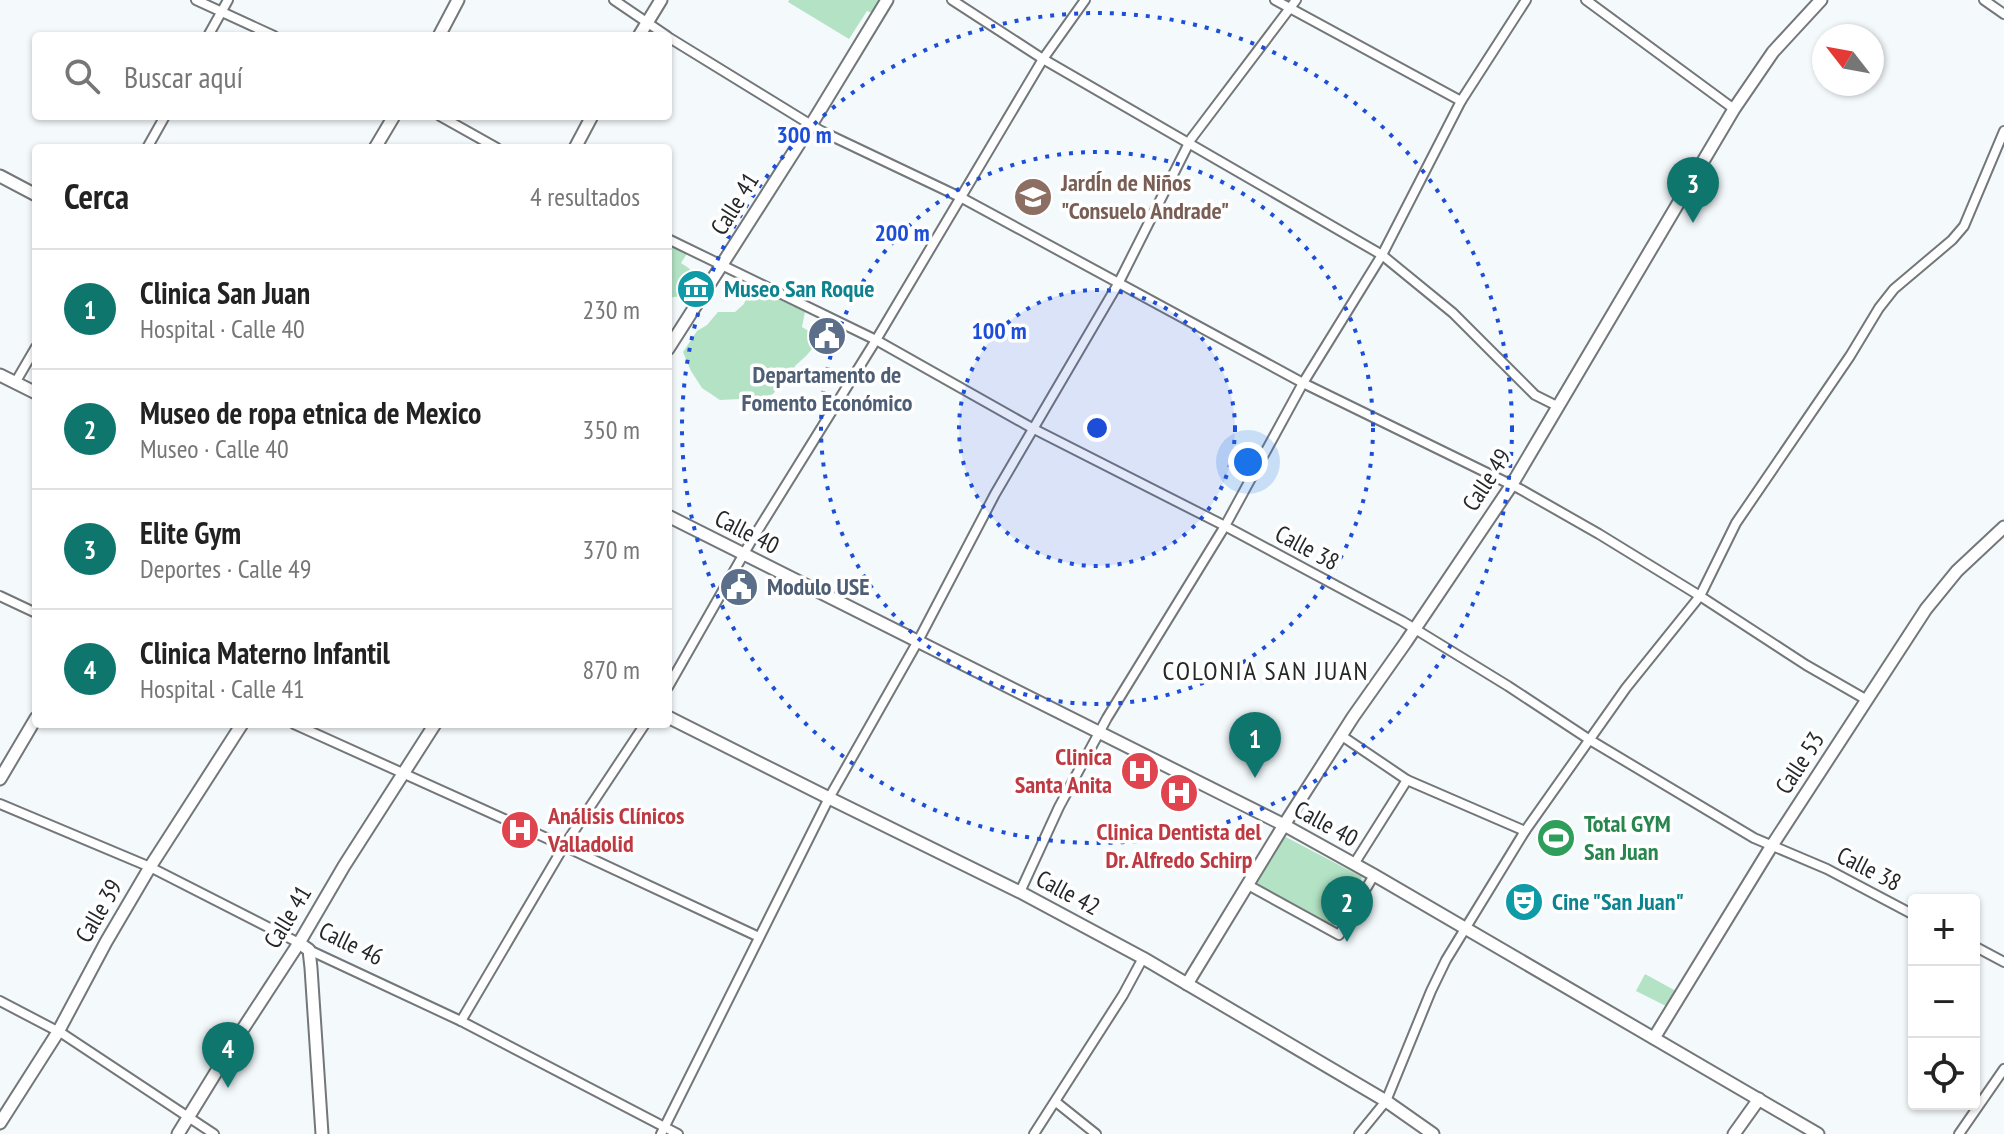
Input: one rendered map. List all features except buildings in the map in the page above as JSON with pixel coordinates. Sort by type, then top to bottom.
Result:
[{"type":"main road","points":[[441,32],[458,0]]},
{"type":"main road","points":[[641,32],[661,0]]},
{"type":"main road","name":"Calle 41","points":[[672,343],[887,0]]},
{"type":"main road","name":"Calle 49","points":[[1187,984],[1284,825],[1511,486],[1734,109],[1773,52],[1821,0]]},
{"type":"main road","points":[[377,144],[392,120]]},
{"type":"main road","points":[[577,144],[590,120]]},
{"type":"main road","points":[[0,176],[32,193]]},
{"type":"main road","points":[[0,375],[32,391]]},
{"type":"main road","name":"Calle 40","points":[[672,518],[1284,825],[1818,1134]]},
{"type":"main road","name":"Calle 53","points":[[1654,1038],[1771,847],[1926,609],[1957,571],[2004,527]]},
{"type":"main road","name":"Calle 42","points":[[672,719],[1020,892],[1143,958],[1386,1101],[1433,1134]]},
{"type":"main road","points":[[0,779],[32,725]]},
{"type":"main road","name":"Calle 39","points":[[0,1123],[58,1032],[150,867],[239,728]]},
{"type":"main road","name":"Calle 41","points":[[178,1134],[237,1038],[304,947],[344,866],[433,728]]},
{"type":"main road","points":[[304,947],[322,1134]]},
{"type":"main road","points":[[1734,1134],[1759,1099]]},
{"type":"street","points":[[196,0],[266,32]]},
{"type":"street","points":[[210,32],[228,0]]},
{"type":"street","points":[[614,0],[662,32]]},
{"type":"street","points":[[952,0],[1043,59],[1382,255],[1453,313],[1535,395],[1559,407]]},
{"type":"street","points":[[672,680],[743,555],[962,198],[1043,59],[1085,0]]},
{"type":"street","points":[[1275,0],[1293,4],[1461,101]]},
{"type":"street","points":[[1020,892],[1059,807],[1099,732],[1225,526],[1303,383],[1382,255],[1461,101],[1526,0]]},
{"type":"street","points":[[1586,0],[1734,109]]},
{"type":"street","points":[[1984,0],[2004,14]]},
{"type":"street","points":[[662,1130],[829,798],[918,641],[1032,428],[1118,284],[1188,144],[1293,4]]},
{"type":"street","points":[[672,38],[811,125],[962,198],[1303,383],[1511,486],[1599,534],[1867,700]]},
{"type":"street","points":[[149,144],[163,120]]},
{"type":"street","points":[[447,120],[490,144]]},
{"type":"street","points":[[1359,1134],[1386,1101],[1431,991],[1465,928],[1525,831],[1626,688],[1700,596],[1736,523],[1850,356],[1879,308],[1894,289],[1964,226],[2004,131]]},
{"type":"street","name":"Calle 38","points":[[672,241],[876,340],[1032,428],[1225,526],[1415,628],[1590,740],[1754,838],[1827,869],[1908,912]]},
{"type":"street","points":[[15,383],[32,354]]},
{"type":"street","points":[[0,596],[32,611]]},
{"type":"street","points":[[303,728],[759,937]]},
{"type":"street","points":[[461,1021],[564,846],[642,728]]},
{"type":"street","points":[[1342,736],[1407,780],[1525,831]]},
{"type":"street","points":[[1354,864],[1407,780]]},
{"type":"street","name":"Calle 46","points":[[0,804],[150,867],[304,947],[461,1021],[662,1130],[678,1134]]},
{"type":"street","points":[[1248,885],[1339,935],[1374,875]]},
{"type":"street","points":[[1980,949],[2004,962]]},
{"type":"street","points":[[1034,1134],[1123,995],[1143,958]]},
{"type":"street","points":[[0,1001],[58,1032],[214,1134]]},
{"type":"street","points":[[1959,1134],[2004,1069]]},
{"type":"street","points":[[1056,1102],[1096,1134]]},
{"type":"green space","points":[[789,0],[880,0],[872,13],[867,11],[849,39]]},
{"type":"green space","points":[[672,243],[688,252],[681,263],[690,269],[685,277],[691,282],[680,296],[672,297]]},
{"type":"green space","points":[[751,286],[805,312],[802,327],[818,337],[817,343],[773,394],[760,398],[720,400],[702,388],[683,352],[697,331],[718,312],[735,312],[744,304]]},
{"type":"green space","points":[[1282,835],[1362,877],[1334,926],[1255,883]]},
{"type":"green space","points":[[1645,974],[1676,991],[1668,1007],[1636,991]]},
{"type":"place","name":"JardÍn de Niños \"Consuelo Andrade\"","points":[[1033,197]]},
{"type":"place","name":"Elite Gym","points":[[1693,223]]},
{"type":"place","name":"Museo San Roque","points":[[696,289]]},
{"type":"place","name":"Departamento de Fomento Económico","points":[[827,336]]},
{"type":"place","name":"Modulo USE","points":[[739,587]]},
{"type":"place","name":"Clinica Santa Anita","points":[[1140,771]]},
{"type":"place","name":"Clinica San Juan","points":[[1255,778]]},
{"type":"place","name":"Clinica Dentista del Dr. Alfredo Schirp","points":[[1179,793]]},
{"type":"place","name":"Análisis Clínicos Valladolid","points":[[520,830]]},
{"type":"place","name":"Total GYM San Juan","points":[[1556,838]]},
{"type":"place","name":"Cine \"San Juan\"","points":[[1524,902]]},
{"type":"place","name":"Museo de ropa etnica de Mexico","points":[[1347,942]]},
{"type":"place","name":"Clinica Materno Infantil","points":[[228,1088]]},
{"type":"district","name":"COLONIA SAN JUAN","points":[[1266,671]]}]
